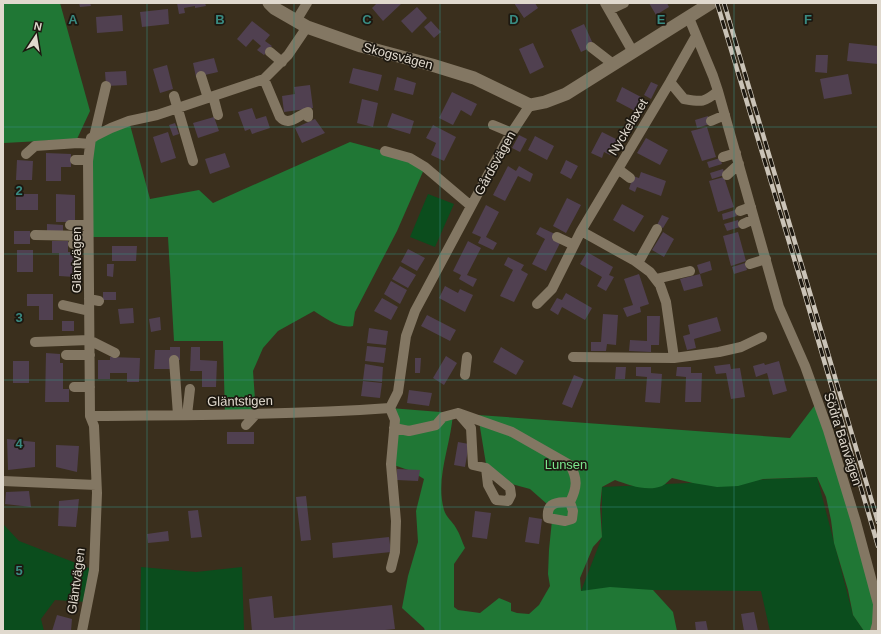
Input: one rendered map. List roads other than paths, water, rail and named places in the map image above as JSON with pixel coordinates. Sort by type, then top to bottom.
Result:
[{"type":"street","name":"Skogsvägen","points":[[269,3],[274,8],[302,24],[361,46],[474,78],[530,105]]},
{"type":"street","points":[[26,154],[35,146],[78,143],[92,140],[111,128],[129,121],[164,117],[178,108],[264,79],[288,55],[302,24],[308,3]]},
{"type":"street","points":[[624,3],[607,6],[633,52]]},
{"type":"street","points":[[530,105],[545,102],[566,94],[689,18],[706,5]]},
{"type":"street","name":"Södra Banvägen","points":[[689,18],[718,91],[780,307],[805,366],[828,430],[856,522],[878,604],[878,624],[875,631]]},
{"type":"street","name":"Nyckelaxet","points":[[537,304],[552,289],[581,231],[696,36]]},
{"type":"street","points":[[592,47],[613,64]]},
{"type":"street","points":[[270,52],[282,62]]},
{"type":"street","points":[[201,76],[218,115]]},
{"type":"street","points":[[264,79],[277,102],[280,117],[289,125],[308,112],[308,117]]},
{"type":"street","points":[[670,82],[684,99],[696,101],[708,100],[718,91]]},
{"type":"street","name":"Gläntvägen","points":[[82,631],[94,570],[96,485],[94,426],[90,416],[89,311],[94,300],[88,240],[88,160],[106,86]]},
{"type":"street","points":[[174,96],[192,161]]},
{"type":"street","name":"Gårdsvägen","points":[[390,408],[398,392],[406,336],[415,311],[482,184],[530,105]]},
{"type":"street","points":[[711,121],[725,114]]},
{"type":"street","points":[[493,125],[512,133]]},
{"type":"street","points":[[385,151],[410,158],[425,167],[471,206]]},
{"type":"street","points":[[723,157],[736,153]]},
{"type":"street","points":[[75,160],[88,160]]},
{"type":"street","points":[[727,175],[739,164]]},
{"type":"street","points":[[618,169],[630,178]]},
{"type":"street","points":[[740,211],[751,207]]},
{"type":"street","points":[[743,224],[754,219]]},
{"type":"street","points":[[70,225],[88,225]]},
{"type":"street","points":[[638,263],[657,229]]},
{"type":"street","points":[[581,231],[638,263],[650,272],[660,284],[666,302],[674,358]]},
{"type":"street","points":[[35,235],[88,240]]},
{"type":"street","points":[[557,237],[574,245]]},
{"type":"street","points":[[73,244],[88,240]]},
{"type":"street","points":[[750,264],[766,259]]},
{"type":"street","points":[[656,279],[690,272]]},
{"type":"street","points":[[63,305],[89,311]]},
{"type":"street","points":[[573,357],[674,358],[718,352],[741,347],[762,336]]},
{"type":"street","points":[[35,342],[89,340],[115,353]]},
{"type":"street","points":[[66,355],[90,355]]},
{"type":"street","points":[[464,375],[467,357]]},
{"type":"street","points":[[174,360],[182,415]]},
{"type":"street","points":[[74,387],[90,387]]},
{"type":"street","points":[[182,415],[190,390]]},
{"type":"street","points":[[390,408],[395,420],[391,464],[396,521],[395,552],[391,568]]},
{"type":"street","name":"Gläntstigen","points":[[90,416],[342,412],[390,408]]},
{"type":"street","points":[[394,428],[409,431],[436,425],[443,417],[458,413],[512,432],[570,466],[574,473],[576,489],[570,502]]},
{"type":"street","points":[[458,413],[471,428],[473,465],[486,468]]},
{"type":"street","points":[[246,425],[256,414]]},
{"type":"street","points":[[3,481],[71,488],[96,485]]},
{"type":"railway","points":[[717,3],[802,285],[878,546]]},
{"type":"railway","points":[[724,3],[878,522]]},
{"type":"park label","name":"Lunsen","points":[[566,464]]}]
